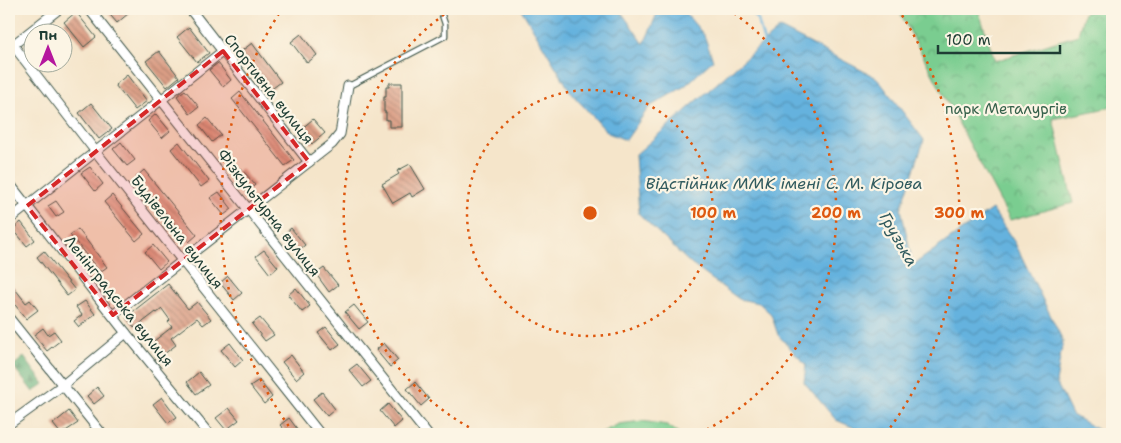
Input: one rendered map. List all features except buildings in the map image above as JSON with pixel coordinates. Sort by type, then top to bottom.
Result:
[{"type":"street","points":[[11,47],[59,9]]},
{"type":"street","name":"Фiзкультурна вулиця","points":[[89,9],[427,434]]},
{"type":"street","name":"Спортивна вулиця","points":[[190,9],[309,162]]},
{"type":"street","name":"Будівельна вулиця","points":[[11,47],[320,434]]},
{"type":"street","points":[[9,220],[223,51]]},
{"type":"street","points":[[112,315],[332,144],[340,134],[348,86]]},
{"type":"street","name":"Ленінградська вулиця","points":[[9,183],[126,333],[209,434]]},
{"type":"street","points":[[9,318],[102,434]]},
{"type":"street","points":[[9,424],[63,385],[126,333]]},
{"type":"lane","points":[[348,86],[445,36],[445,24],[440,9]]},
{"type":"highlighted area","points":[[223,51],[309,162],[113,315],[27,206]]},
{"type":"green space","name":"парк Металургів","points":[[898,9],[978,9],[995,61],[1078,35],[1084,13],[1100,9],[1112,9],[1112,107],[1053,119],[1073,203],[1010,220]]},
{"type":"green space","points":[[24,357],[44,384],[33,392],[13,366]]},
{"type":"green space","points":[[642,421],[667,425],[680,434],[598,434],[619,424]]},
{"type":"water","points":[[521,9],[619,9],[644,44],[659,9],[682,9],[704,35],[713,60],[685,86],[649,107],[626,140],[608,133],[572,94]]},
{"type":"water","name":"Відстійник ММК імені С. М. Кірова","points":[[780,28],[877,78],[924,140],[901,209],[913,265],[992,209],[1015,243],[1063,341],[1056,382],[1072,415],[1105,434],[869,434],[836,420],[804,382],[806,365],[778,335],[771,314],[759,303],[739,299],[691,264],[639,214],[635,155]]},
{"type":"waterway","name":"Грузька","points":[[749,9],[758,20],[764,42]]}]
